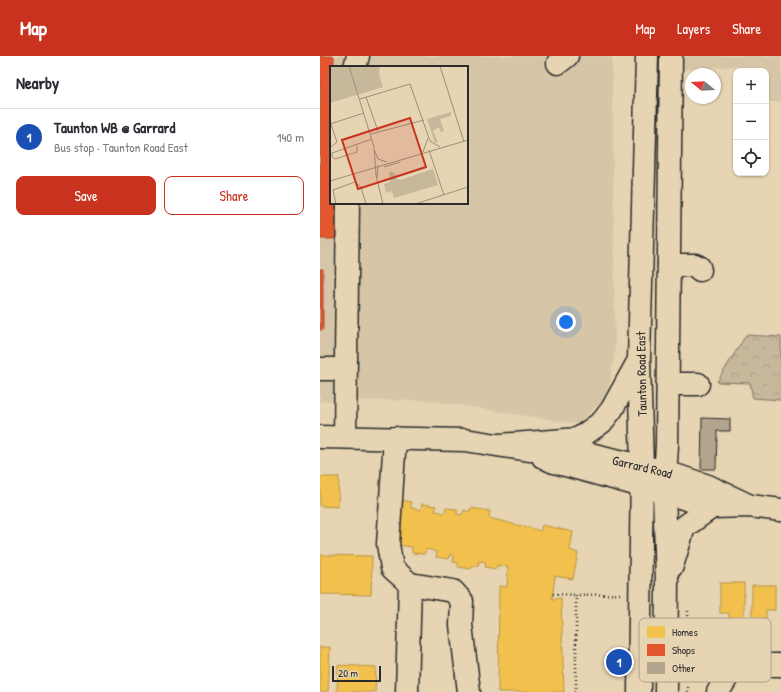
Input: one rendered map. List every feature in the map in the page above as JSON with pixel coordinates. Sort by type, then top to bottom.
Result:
[{"type":"main road","points":[[355,66],[358,56]]},
{"type":"main road","name":"Taunton Road East","points":[[640,618],[642,477],[639,360],[646,56]]},
{"type":"main road","name":"Taunton Road East","points":[[667,618],[665,482],[668,384],[671,56]]},
{"type":"main road","points":[[346,437],[345,369],[348,204]]},
{"type":"main road","points":[[669,265],[695,265],[700,270]]},
{"type":"main road","points":[[500,445],[578,439],[602,422],[612,409],[639,360]]},
{"type":"main road","points":[[320,369],[345,369]]},
{"type":"main road","points":[[668,384],[698,384]]},
{"type":"main road","name":"Garrard Road","points":[[320,436],[465,440],[500,445],[529,450],[554,462],[665,482],[708,486],[750,506]]},
{"type":"main road","points":[[395,438],[388,544],[392,568],[410,584],[453,591],[462,601],[461,625],[469,692]]},
{"type":"main road","name":"Garrard Road","points":[[665,482],[712,507],[750,506],[781,510]]},
{"type":"main road","points":[[667,580],[684,527],[712,507]]},
{"type":"main road","points":[[407,692],[410,584]]},
{"type":"main road","name":"Taunton Road East","points":[[639,682],[639,692]]},
{"type":"main road","name":"Taunton Road East","points":[[666,682],[666,692]]},
{"type":"main road","points":[[718,692],[725,682]]},
{"type":"path","points":[[553,594],[640,594]]},
{"type":"path","points":[[576,595],[576,692]]},
{"type":"path","points":[[688,608],[688,618]]},
{"type":"shaded area","points":[[320,56],[612,56],[615,350],[608,395],[578,424],[426,400],[320,401]]},
{"type":"shaded area","points":[[680,56],[781,56],[781,102],[769,102],[769,68],[738,68],[738,66],[685,68],[685,70],[680,70]]},
{"type":"green space","points":[[746,335],[781,337],[781,400],[753,398],[750,383],[717,382]]},
{"type":"building: Homes","points":[[320,477],[339,477],[338,507],[320,506]]},
{"type":"building: Homes","points":[[400,500],[411,502],[411,508],[421,510],[422,504],[436,506],[435,511],[445,513],[446,508],[457,509],[457,514],[462,515],[464,510],[469,512],[471,508],[490,511],[489,518],[541,531],[542,525],[573,532],[570,550],[578,553],[573,579],[555,576],[552,599],[561,598],[564,692],[498,692],[499,586],[507,587],[508,567],[497,565],[497,569],[485,567],[486,562],[479,561],[478,567],[473,565],[471,569],[458,567],[458,563],[453,562],[454,556],[450,554],[449,559],[436,557],[437,552],[427,549],[424,554],[412,553],[412,547],[398,545],[402,522],[397,520]]},
{"type":"building: Homes","points":[[320,555],[372,556],[371,595],[320,594]]},
{"type":"building: Homes","points":[[720,583],[744,583],[744,618],[729,618],[729,613],[720,613]]},
{"type":"building: Homes","points":[[752,585],[775,585],[775,610],[766,610],[766,618],[752,618]]},
{"type":"building: Homes","points":[[320,647],[330,647],[328,692],[320,692]]},
{"type":"building: Homes","points":[[338,665],[376,667],[375,692],[337,692]]},
{"type":"building: Shops","points":[[320,56],[334,56],[334,66],[330,66],[330,204],[340,204],[341,239],[320,239]]},
{"type":"building: Shops","points":[[320,269],[323,269],[323,330],[320,330]]},
{"type":"building: Other","points":[[702,418],[730,419],[730,431],[717,431],[716,469],[701,469]]},
{"type":"place","name":"Taunton WB @ Garrard","points":[[619,662]]}]
